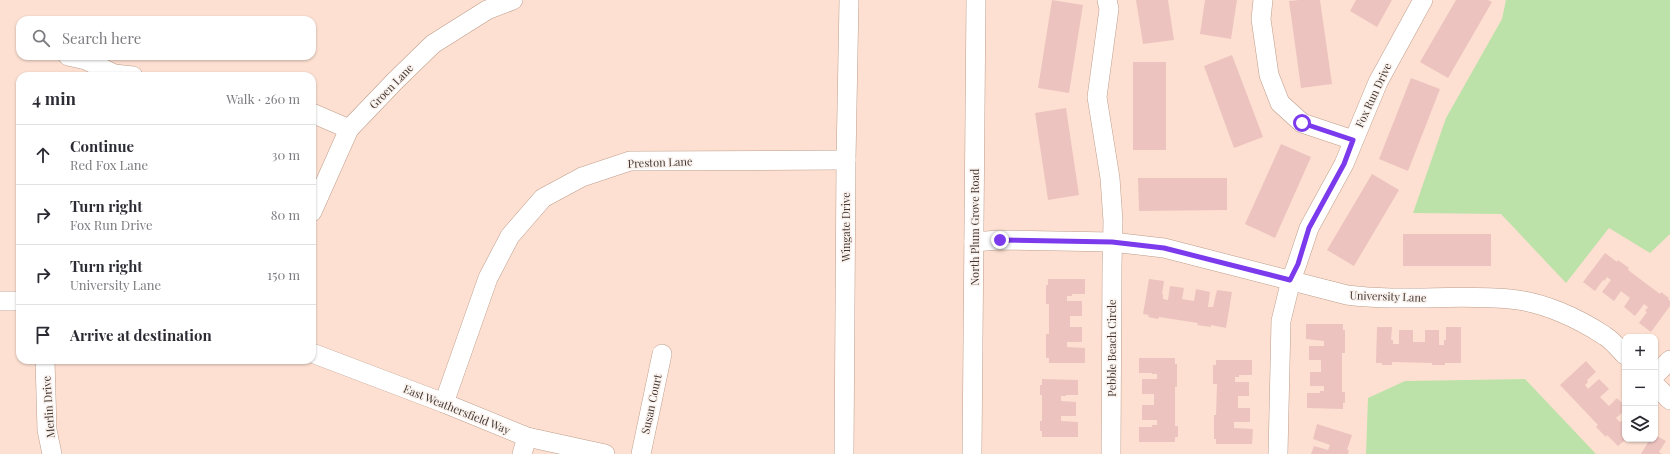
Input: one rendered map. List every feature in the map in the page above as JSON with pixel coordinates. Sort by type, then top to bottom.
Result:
[{"type":"street","name":"Groen Lane","points":[[316,203],[349,129],[395,81],[433,44],[487,10],[513,0]]},
{"type":"street","name":"Wingate Drive","points":[[844,454],[848,0]]},
{"type":"street","name":"North Plum Grove Road","points":[[972,454],[976,0]]},
{"type":"street","points":[[1108,0],[1109,9],[1097,97],[1110,178],[1113,222],[1112,242]]},
{"type":"street","points":[[1264,0],[1261,19],[1269,75],[1280,103],[1302,123],[1353,140]]},
{"type":"street","name":"Fox Run Drive","points":[[1290,280],[1298,264],[1309,228],[1344,164],[1378,82],[1423,0]]},
{"type":"street","points":[[86,60],[110,72]]},
{"type":"street","points":[[316,115],[349,129]]},
{"type":"street","name":"Preston Lane","points":[[444,403],[488,278],[510,236],[543,198],[582,177],[630,161],[846,160]]},
{"type":"street","name":"University Lane","points":[[974,242],[998,240],[1112,242],[1164,248],[1347,295],[1366,297],[1462,297],[1511,299],[1544,307],[1576,319],[1606,337],[1622,352]]},
{"type":"street","name":"Pebble Beach Circle","points":[[1111,454],[1112,242]]},
{"type":"street","points":[[1278,454],[1281,321],[1290,280]]},
{"type":"street","points":[[0,301],[16,301]]},
{"type":"street","name":"Susan Court","points":[[641,454],[662,354]]},
{"type":"street","name":"East Weathersfield Way","points":[[316,355],[444,403],[525,446],[605,454]]},
{"type":"street","points":[[1658,372],[1670,360]]},
{"type":"street","name":"Merlin Drive","points":[[45,364],[47,430],[52,454]]},
{"type":"street","points":[[1658,388],[1670,400]]},
{"type":"green space","points":[[1506,0],[1670,0],[1670,234],[1650,253],[1609,228],[1566,283],[1501,214],[1413,213],[1446,118],[1502,19]]},
{"type":"green space","points":[[1525,379],[1596,454],[1366,454],[1368,398],[1405,381]]},
{"type":"building","points":[[1052,0],[1083,5],[1069,93],[1038,88]]},
{"type":"building","points":[[1136,0],[1168,0],[1174,40],[1143,44]]},
{"type":"building","points":[[1205,0],[1237,0],[1231,39],[1200,34]]},
{"type":"building","points":[[1320,0],[1332,84],[1301,88],[1289,1]]},
{"type":"building","points":[[1356,0],[1392,0],[1377,27],[1350,11]]},
{"type":"building","points":[[1456,0],[1488,0],[1492,2],[1448,78],[1420,62]]},
{"type":"building","points":[[1232,55],[1263,137],[1234,148],[1204,66]]},
{"type":"building","points":[[1133,62],[1166,62],[1166,150],[1133,150]]},
{"type":"building","points":[[1411,78],[1440,89],[1408,171],[1379,159]]},
{"type":"building","points":[[1066,108],[1079,195],[1048,200],[1035,113]]},
{"type":"building","points":[[1281,144],[1311,157],[1275,238],[1245,224]]},
{"type":"building","points":[[1372,174],[1399,190],[1354,266],[1327,250]]},
{"type":"building","points":[[1138,178],[1227,178],[1227,210],[1139,211]]},
{"type":"building","points":[[1403,234],[1491,234],[1491,266],[1403,266]]},
{"type":"building","points":[[1605,253],[1617,262],[1618,260],[1629,268],[1628,270],[1660,294],[1661,292],[1669,298],[1670,306],[1651,332],[1639,323],[1647,312],[1645,311],[1648,307],[1644,304],[1635,316],[1624,307],[1630,298],[1621,291],[1614,301],[1602,292],[1611,280],[1607,277],[1595,291],[1583,282]]},
{"type":"building","points":[[1048,279],[1085,279],[1085,294],[1072,294],[1072,296],[1067,296],[1067,301],[1082,301],[1082,316],[1070,316],[1070,327],[1082,327],[1082,342],[1067,342],[1067,347],[1085,348],[1085,363],[1049,363],[1049,358],[1046,358],[1046,334],[1049,334],[1049,304],[1046,304],[1046,285],[1048,285]]},
{"type":"building","points":[[1149,279],[1164,281],[1162,294],[1163,299],[1168,300],[1170,286],[1184,288],[1182,299],[1194,301],[1196,289],[1210,292],[1208,307],[1213,307],[1217,290],[1232,292],[1226,328],[1211,325],[1211,327],[1197,325],[1198,323],[1159,317],[1158,319],[1148,317],[1149,315],[1143,314]]},
{"type":"building","points":[[1306,324],[1343,324],[1343,330],[1345,330],[1345,353],[1342,353],[1342,392],[1345,392],[1345,403],[1343,403],[1343,409],[1307,408],[1307,393],[1320,393],[1320,391],[1324,391],[1324,386],[1310,386],[1310,372],[1321,372],[1321,360],[1309,360],[1309,346],[1324,346],[1324,341],[1306,339]]},
{"type":"building","points":[[1377,327],[1392,327],[1391,340],[1393,340],[1393,344],[1399,344],[1399,330],[1413,330],[1413,342],[1425,342],[1425,330],[1439,330],[1439,345],[1444,345],[1444,340],[1446,340],[1446,327],[1461,327],[1461,363],[1432,365],[1432,363],[1392,362],[1392,365],[1382,365],[1382,363],[1376,363]]},
{"type":"building","points":[[1139,358],[1175,358],[1175,364],[1177,364],[1177,387],[1175,387],[1175,426],[1178,426],[1178,437],[1175,437],[1175,442],[1139,442],[1139,427],[1152,427],[1152,425],[1157,425],[1157,420],[1142,420],[1142,405],[1154,405],[1154,394],[1142,394],[1142,379],[1157,379],[1157,374],[1139,373]]},
{"type":"building","points":[[1216,360],[1252,360],[1252,375],[1239,375],[1239,377],[1235,377],[1235,382],[1249,382],[1249,396],[1238,396],[1238,408],[1250,408],[1250,422],[1234,422],[1234,428],[1253,429],[1252,444],[1216,444],[1216,439],[1214,439],[1214,415],[1216,415],[1217,384],[1213,384],[1213,365],[1216,365]]},
{"type":"building","points":[[1586,361],[1596,372],[1587,380],[1588,382],[1585,385],[1588,389],[1599,379],[1609,389],[1600,397],[1609,406],[1617,398],[1622,403],[1622,413],[1616,418],[1620,422],[1622,421],[1623,442],[1618,446],[1607,435],[1606,437],[1596,427],[1598,425],[1560,385]]},
{"type":"building","points":[[1042,379],[1078,380],[1078,395],[1061,396],[1061,401],[1076,402],[1076,416],[1061,416],[1061,421],[1078,422],[1078,437],[1042,437],[1042,431],[1040,431],[1040,421],[1042,421],[1042,395],[1040,395],[1040,385],[1042,385]]},
{"type":"building","points":[[1317,424],[1352,435],[1347,450],[1349,450],[1348,454],[1311,454],[1314,446],[1328,450],[1330,445],[1313,439]]},
{"type":"building","points":[[1658,437],[1666,441],[1659,452],[1662,454],[1641,454],[1648,442],[1658,442]]},
{"type":"route","points":[[1000,240],[1112,242],[1164,248],[1290,280],[1298,264],[1309,228],[1344,164],[1353,140],[1302,123]]}]
